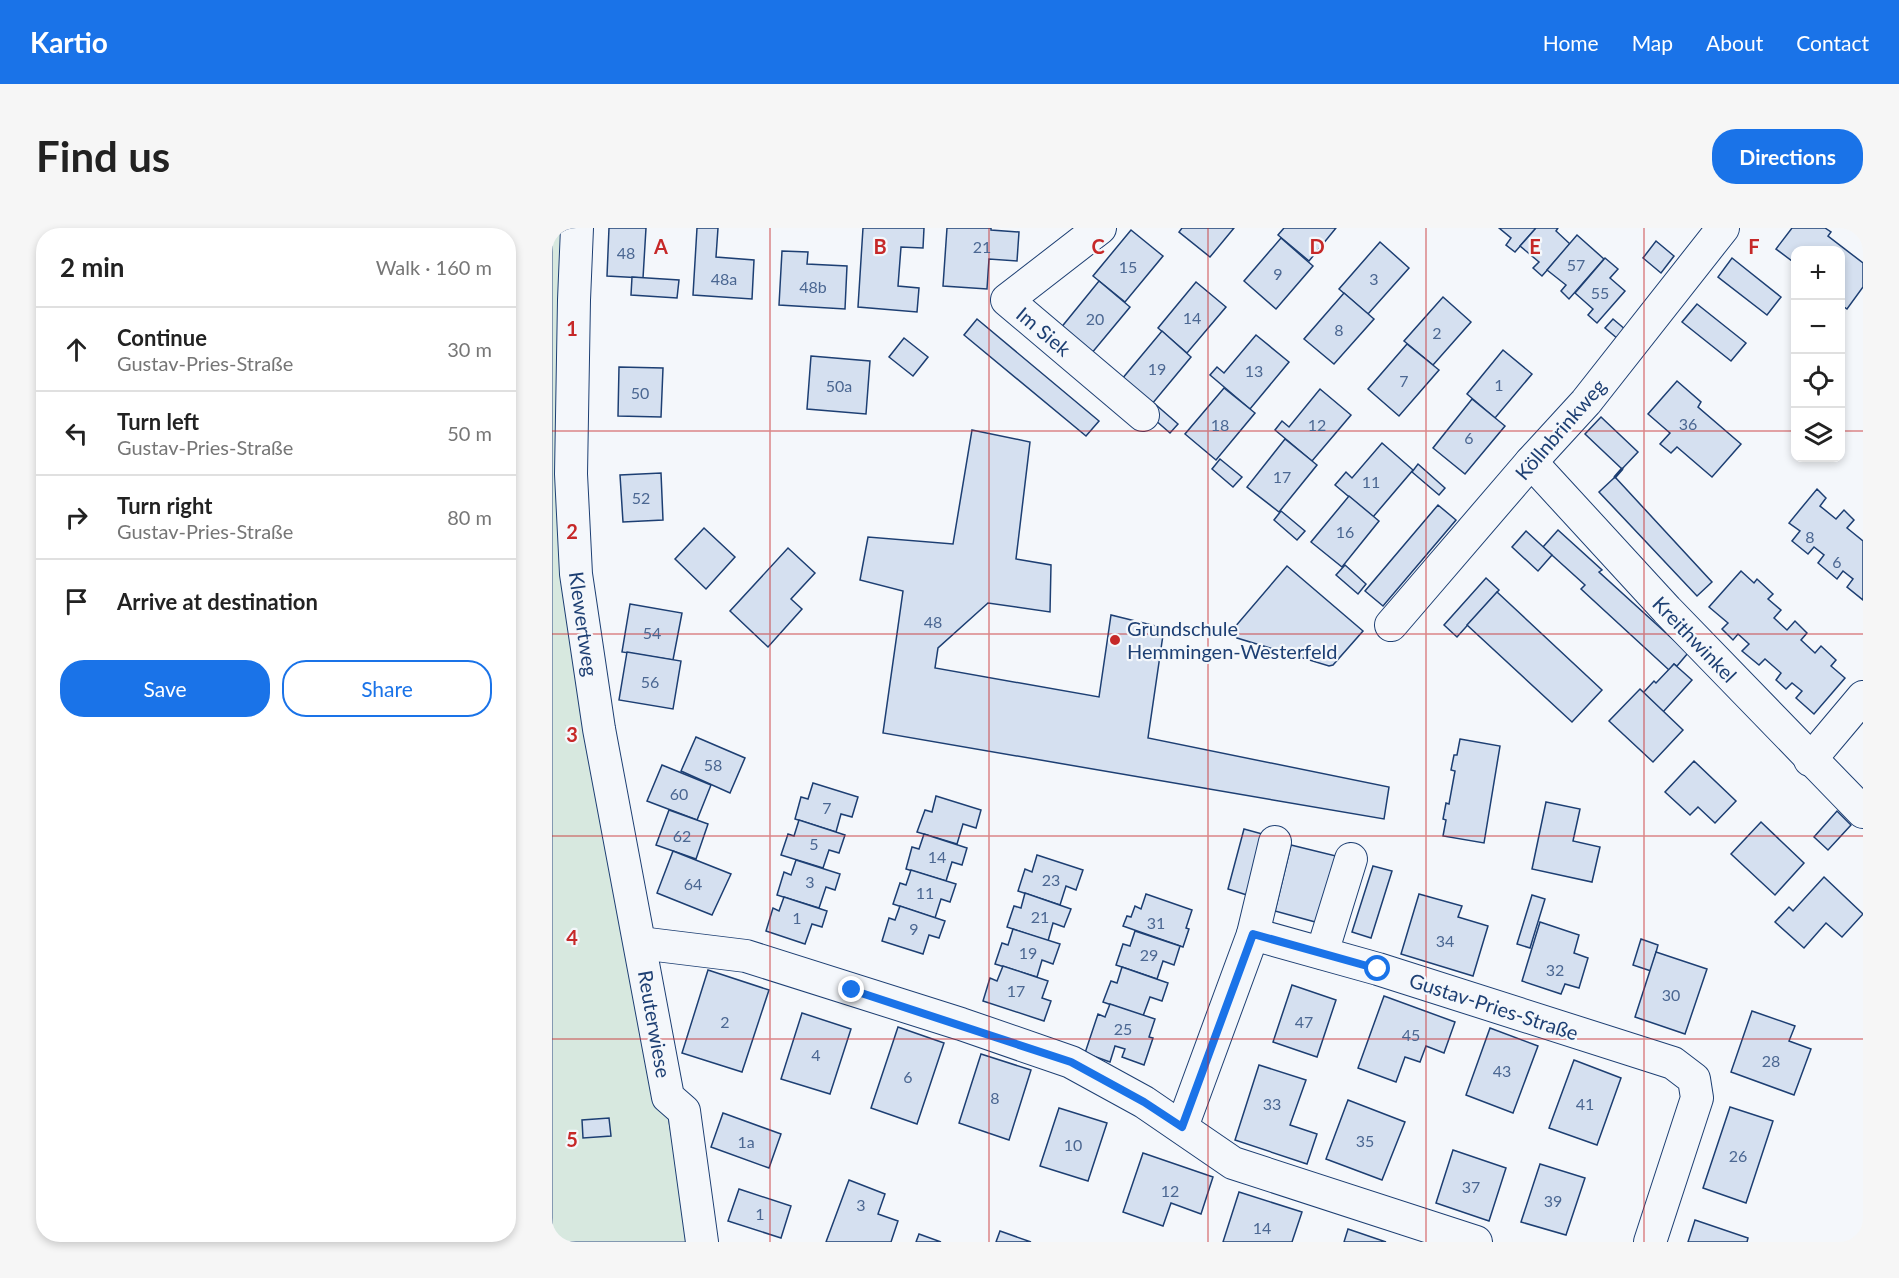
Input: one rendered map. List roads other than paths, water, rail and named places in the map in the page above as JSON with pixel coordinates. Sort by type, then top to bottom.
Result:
[{"type":"street","name":"Klewertweg","points":[[577,228],[571,474],[576,574],[599,729],[640,943]]},
{"type":"street","name":"Im Siek","points":[[1100,228],[1007,300],[1143,415]]},
{"type":"street","name":"Köllnbrinkweg","points":[[1391,625],[1530,462],[1586,402],[1723,228]]},
{"type":"street","name":"Kreithwinkel","points":[[1530,462],[1667,610],[1810,760],[1863,812]]},
{"type":"street","points":[[1810,760],[1863,697]]},
{"type":"street","points":[[1182,1127],[1253,934],[1275,842]]},
{"type":"street","points":[[1322,953],[1351,860]]},
{"type":"street","name":"Gustav-Pries-Straße","points":[[1253,934],[1378,969],[1664,1060],[1685,1071],[1694,1079],[1697,1098],[1650,1242]]},
{"type":"street","points":[[640,943],[746,956],[961,1024],[1071,1062],[1144,1102],[1233,1163],[1476,1242]]},
{"type":"street","name":"Reuterwiese","points":[[640,943],[668,1096],[684,1111],[703,1242]]},
{"type":"place","name":"Grundschule Hemmingen-Westerfeld","points":[[1115,640]]}]
